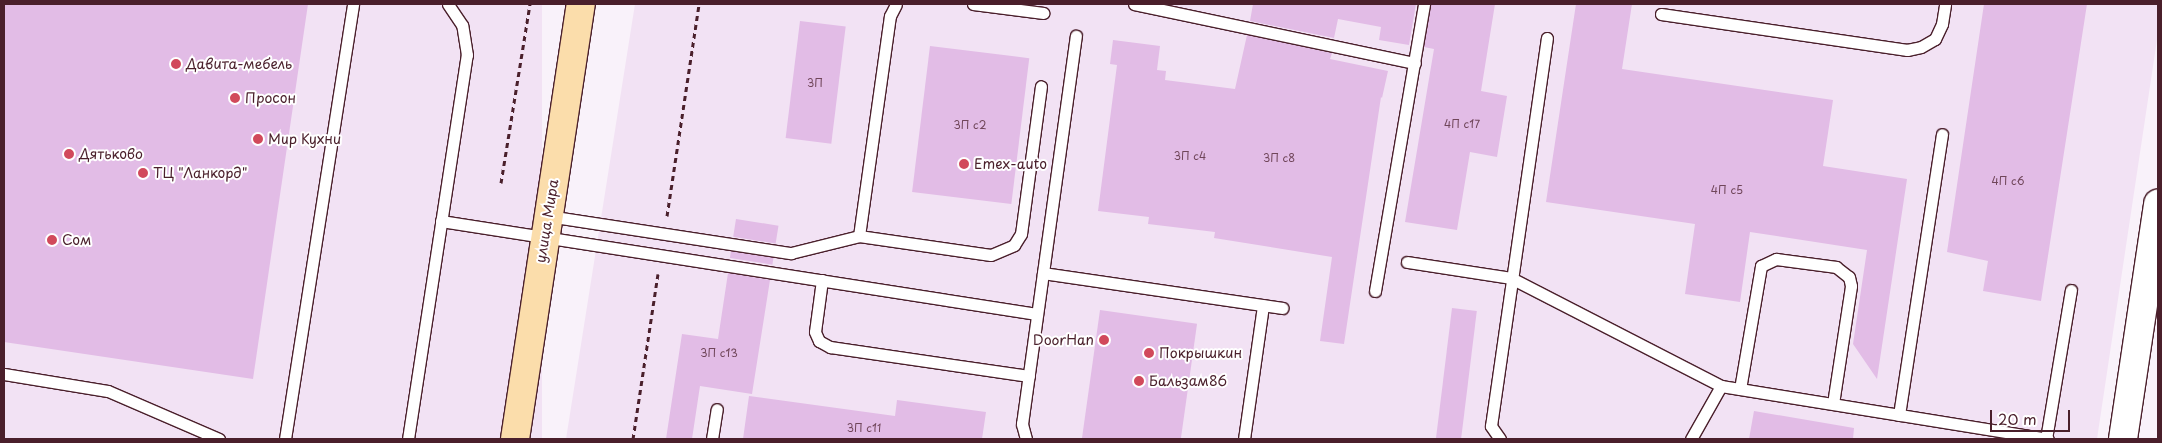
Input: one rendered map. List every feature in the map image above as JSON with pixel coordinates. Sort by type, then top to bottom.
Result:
[{"type":"main road","name":"улица Мира","points":[[515,439],[580,4]]},
{"type":"main road","points":[[2123,439],[2158,204]]},
{"type":"lane","points":[[285,439],[353,4]]},
{"type":"lane","points":[[408,439],[467,55],[462,25],[448,4]]},
{"type":"lane","points":[[859,236],[890,16],[896,4]]},
{"type":"lane","points":[[973,4],[1043,13]]},
{"type":"lane","points":[[1134,4],[1415,63]]},
{"type":"lane","points":[[1376,291],[1424,4]]},
{"type":"lane","points":[[1661,14],[1907,50],[1922,47],[1934,39],[1942,24],[1945,4]]},
{"type":"lane","points":[[1026,439],[1022,424],[1076,36]]},
{"type":"lane","points":[[1500,439],[1492,426],[1511,278],[1547,38]]},
{"type":"lane","points":[[441,221],[546,227],[791,253],[859,236],[991,255],[1014,245],[1021,234],[1041,86]]},
{"type":"lane","points":[[1899,415],[1942,134]]},
{"type":"lane","points":[[546,227],[822,280],[1037,314]]},
{"type":"lane","points":[[1740,389],[1761,266],[1776,259],[1836,267],[1849,277],[1850,286],[1833,404]]},
{"type":"lane","points":[[1407,262],[1511,278],[1721,386],[2047,439],[2071,290]]},
{"type":"lane","points":[[1043,273],[1282,308]]},
{"type":"lane","points":[[822,280],[815,332],[819,341],[830,346],[1029,376]]},
{"type":"lane","points":[[1244,439],[1263,305]]},
{"type":"lane","points":[[4,374],[108,391],[219,439]]},
{"type":"lane","points":[[1691,439],[1721,386]]},
{"type":"lane","points":[[712,439],[717,409]]},
{"type":"path","points":[[501,183],[530,4]]},
{"type":"shaded area","points":[[4,4],[542,4],[542,439],[4,439]]},
{"type":"shaded area","points":[[635,4],[2158,4],[2158,33],[2097,439],[566,439]]},
{"type":"building","name":"ТЦ \"Ланкорд\"","points":[[4,4],[308,4],[253,379],[4,342]]},
{"type":"building","points":[[1253,4],[1416,4],[1409,45],[1379,40],[1381,27],[1338,19],[1334,38],[1250,21]]},
{"type":"building","points":[[1431,4],[1495,4],[1481,91],[1507,96],[1497,157],[1470,152],[1457,230],[1405,222],[1434,49],[1424,47]]},
{"type":"building","points":[[1576,4],[1632,4],[1622,69],[1833,100],[1823,166],[1907,179],[1877,379],[1853,344],[1867,250],[1750,232],[1740,302],[1685,294],[1695,224],[1546,202]]},
{"type":"building","points":[[1984,4],[2087,4],[2041,301],[1983,291],[1988,261],[1947,252]]},
{"type":"building","points":[[800,21],[846,27],[831,144],[786,138]]},
{"type":"building","points":[[1247,35],[1332,53],[1330,59],[1388,71],[1381,97],[1344,344],[1320,341],[1332,257],[1214,238],[1215,232],[1148,224],[1149,217],[1098,211],[1117,65],[1110,64],[1113,40],[1160,46],[1157,70],[1166,71],[1165,80],[1235,89]]},
{"type":"building","points":[[930,46],[1029,58],[1011,204],[912,192]]},
{"type":"building","points":[[736,219],[778,226],[776,244],[733,237]]},
{"type":"building","points":[[731,251],[773,258],[772,265],[730,258]]},
{"type":"building","points":[[728,273],[770,280],[752,394],[700,386],[692,439],[666,439],[682,334],[718,339]]},
{"type":"building","points":[[1452,308],[1477,311],[1461,439],[1436,439]]},
{"type":"building","name":"Бальзам86","points":[[1100,310],[1197,324],[1181,439],[1082,439]]},
{"type":"building","points":[[749,396],[895,416],[897,400],[986,412],[982,439],[743,439]]},
{"type":"building","points":[[1754,411],[1854,428],[1853,439],[1749,439]]},
{"type":"place","name":"Давита-мебель","points":[[176,64]]},
{"type":"place","name":"Просон","points":[[235,98]]},
{"type":"place","name":"Мир Кухни","points":[[258,139]]},
{"type":"place","name":"Дятьково","points":[[69,154]]},
{"type":"place","name":"Emex-auto","points":[[964,164]]},
{"type":"place","name":"ТЦ \"Ланкорд\"","points":[[143,173]]},
{"type":"place","name":"Сом","points":[[52,240]]},
{"type":"place","name":"DoorHan","points":[[1104,340]]},
{"type":"place","name":"Покрышкин","points":[[1149,353]]},
{"type":"place","name":"Бальзам86","points":[[1139,381]]}]
